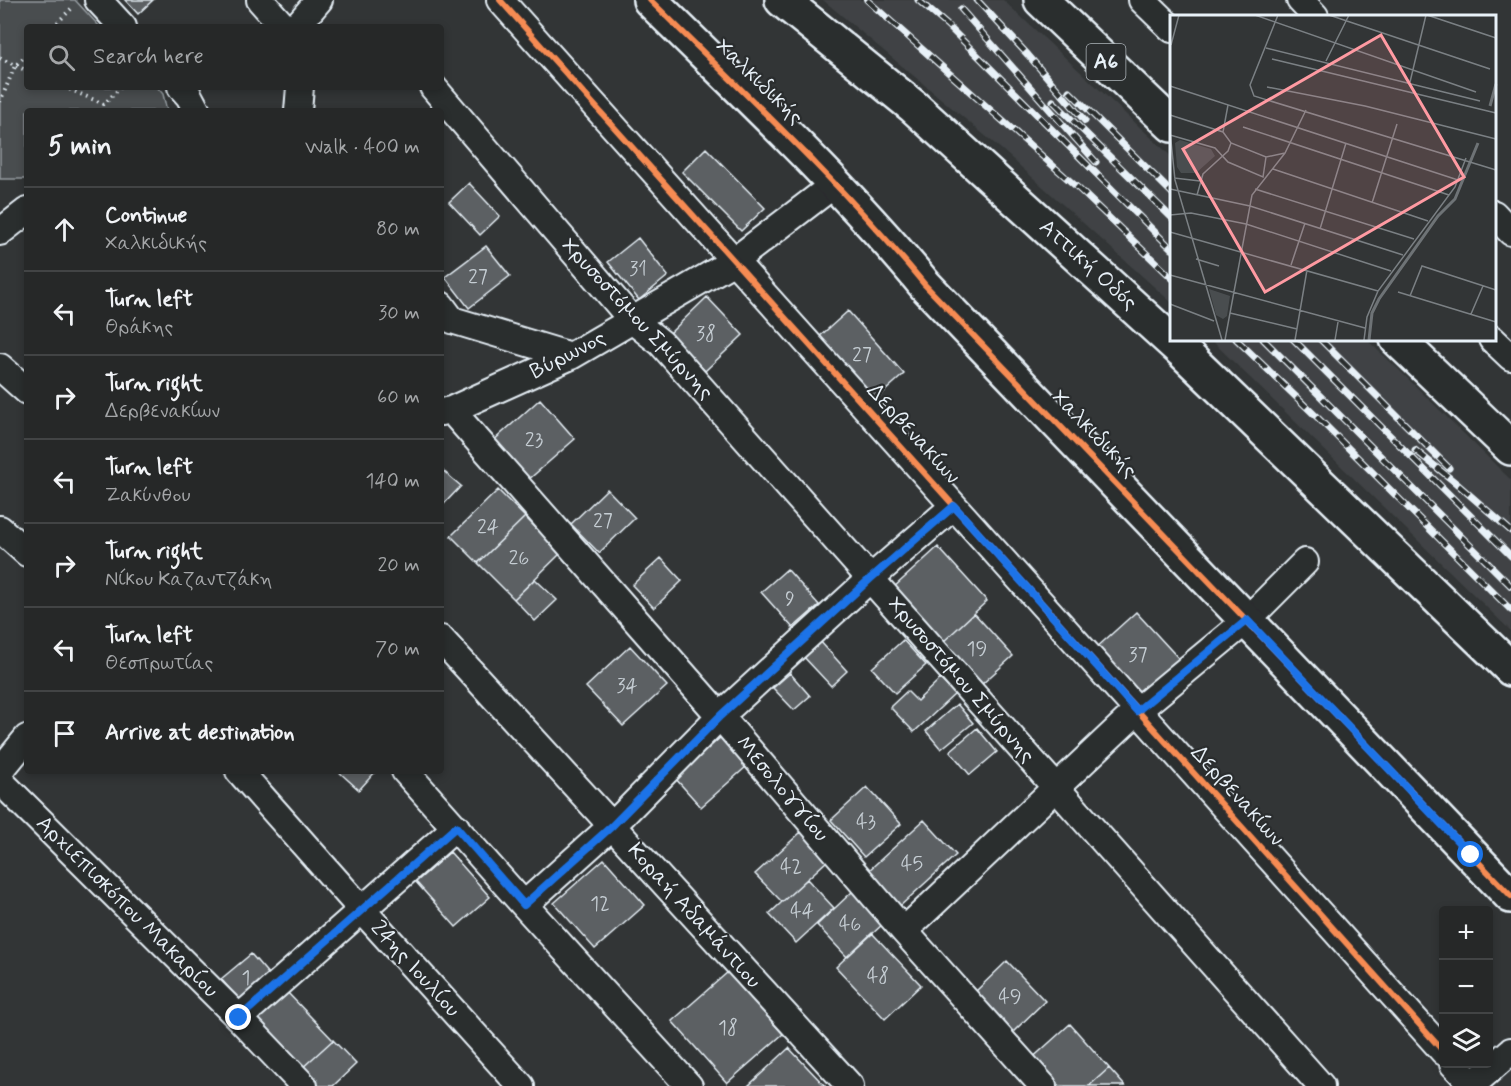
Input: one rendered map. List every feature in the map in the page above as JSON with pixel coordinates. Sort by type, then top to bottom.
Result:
[{"type":"main road","name":"Χαλκιδικής","points":[[650,0],[836,183],[925,285],[1511,896]]},
{"type":"main road","name":"Αττική Οδός","points":[[782,0],[914,107],[1173,343],[1511,669]]},
{"type":"main road","name":"Α6","points":[[1041,0],[1170,123]]},
{"type":"main road","points":[[1398,340],[1511,448]]},
{"type":"street","points":[[98,0],[120,24]]},
{"type":"street","points":[[260,0],[281,24]]},
{"type":"street","points":[[299,24],[319,0]]},
{"type":"street","name":"Δερβενακίων","points":[[500,0],[1439,1048]]},
{"type":"street","points":[[1142,0],[1170,27]]},
{"type":"street","points":[[1300,0],[1314,15]]},
{"type":"street","points":[[184,90],[195,108]]},
{"type":"street","points":[[298,108],[300,90]]},
{"type":"street","name":"Χρυσοστόμου Σμύρνης","points":[[436,90],[632,320],[661,343],[1321,1086]]},
{"type":"street","name":"Βύρωνος","points":[[446,411],[571,356],[734,261],[836,183]]},
{"type":"street","points":[[0,232],[24,213]]},
{"type":"street","points":[[1496,216],[1511,232]]},
{"type":"street","points":[[445,320],[571,356]]},
{"type":"street","points":[[1493,340],[1511,357]]},
{"type":"street","points":[[0,368],[24,389]]},
{"type":"street","name":"Μεσολογγίου","points":[[446,411],[720,716],[904,931],[1043,1086]]},
{"type":"street","points":[[524,905],[612,826],[720,716],[871,578],[954,506]]},
{"type":"street","points":[[0,530],[24,550]]},
{"type":"street","points":[[904,931],[1137,711],[1247,620],[1305,562]]},
{"type":"street","name":"Κοραή Αδαμάντιου","points":[[444,642],[850,1086]]},
{"type":"street","points":[[0,771],[24,742]]},
{"type":"street","name":"24ης Ιουλίου","points":[[242,774],[521,1086]]},
{"type":"street","points":[[408,774],[690,1086]]},
{"type":"street","name":"Αρχιεπισκόπου Μακαρίου","points":[[0,781],[239,1018],[304,1086]]},
{"type":"street","points":[[239,1018],[456,827]]},
{"type":"street","points":[[1457,1068],[1472,1085],[1511,1051]]},
{"type":"path","points":[[56,24],[80,0]]},
{"type":"path","points":[[0,102],[15,66],[24,57]]},
{"type":"path","points":[[0,58],[24,70]]},
{"type":"path","points":[[71,90],[104,104],[118,90]]},
{"type":"shaded area","points":[[0,0],[75,0],[97,24],[24,24],[24,90],[160,90],[163,94],[166,108],[24,108],[24,179],[0,179]]},
{"type":"shaded area","points":[[823,0],[1003,0],[1170,155],[1170,301],[1001,149]]},
{"type":"shaded area","points":[[1211,340],[1367,340],[1398,369],[1511,480],[1511,631]]},
{"type":"building","points":[[125,0],[153,0],[138,14]]},
{"type":"building","points":[[706,148],[765,208],[741,231],[682,172]]},
{"type":"building","points":[[469,183],[500,216],[480,235],[449,202]]},
{"type":"building","points":[[638,238],[668,276],[639,300],[608,262]]},
{"type":"building","points":[[486,246],[510,276],[469,308],[445,277]]},
{"type":"building","points":[[707,297],[743,335],[705,371],[669,334]]},
{"type":"building","points":[[848,311],[904,374],[875,400],[819,337]]},
{"type":"building","points":[[540,399],[575,439],[527,481],[492,442]]},
{"type":"building","points":[[444,472],[461,486],[444,504]]},
{"type":"building","points":[[607,489],[635,518],[599,553],[571,524]]},
{"type":"building","points":[[498,490],[525,517],[478,563],[451,536]]},
{"type":"building","points":[[525,517],[561,553],[514,599],[478,563]]},
{"type":"building","points":[[938,547],[987,601],[942,643],[893,588]]},
{"type":"building","points":[[661,558],[682,581],[654,608],[632,585]]},
{"type":"building","points":[[787,569],[819,605],[793,628],[761,592]]},
{"type":"building","points":[[535,579],[557,600],[535,621],[514,599]]},
{"type":"building","points":[[1136,612],[1181,661],[1139,698],[1095,649]]},
{"type":"building","points":[[974,613],[1013,656],[981,685],[942,643]]},
{"type":"building","points":[[819,640],[847,671],[831,686],[802,655]]},
{"type":"building","points":[[903,640],[926,665],[895,693],[872,668]]},
{"type":"building","points":[[630,646],[667,686],[623,726],[586,687]]},
{"type":"building","points":[[790,673],[810,696],[794,710],[773,688]]},
{"type":"building","points":[[940,679],[955,694],[914,732],[890,707],[907,691],[917,701]]},
{"type":"building","points":[[957,704],[973,723],[941,749],[926,731]]},
{"type":"building","points":[[977,728],[997,752],[970,775],[950,751]]},
{"type":"building","points":[[721,737],[747,766],[701,807],[675,778]]},
{"type":"building","points":[[341,774],[373,774],[359,790]]},
{"type":"building","points":[[867,787],[901,824],[864,857],[831,820]]},
{"type":"building","points":[[924,820],[956,855],[899,907],[867,872]]},
{"type":"building","points":[[801,832],[827,861],[782,902],[755,874]]},
{"type":"building","points":[[450,852],[490,897],[456,927],[416,882]]},
{"type":"building","points":[[604,859],[645,905],[595,949],[554,903]]},
{"type":"building","points":[[807,879],[834,908],[796,943],[769,914]]},
{"type":"building","points":[[853,891],[883,924],[847,957],[817,925]]},
{"type":"building","points":[[872,933],[921,985],[885,1019],[836,967]]},
{"type":"building","points":[[251,954],[270,976],[241,1002],[221,979]]},
{"type":"building","points":[[1007,961],[1045,1001],[1013,1032],[974,993]]},
{"type":"building","points":[[728,972],[783,1034],[727,1083],[672,1021]]},
{"type":"building","points":[[286,991],[333,1040],[301,1069],[254,1020]]},
{"type":"building","points":[[1070,1024],[1109,1068],[1089,1086],[1051,1086],[1029,1061]]},
{"type":"building","points":[[333,1040],[356,1064],[333,1086],[317,1086],[301,1069]]},
{"type":"building","points":[[789,1048],[825,1086],[748,1086]]},
{"type":"building","points":[[1109,1068],[1125,1086],[1089,1086]]},
{"type":"railway","points":[[867,0],[1078,188],[1170,276]]},
{"type":"railway","points":[[918,0],[947,25],[1170,247]]},
{"type":"railway","points":[[977,0],[1085,121]]},
{"type":"railway","points":[[961,9],[1096,162]]},
{"type":"railway","points":[[1069,91],[1170,191]]},
{"type":"railway","points":[[1053,101],[1170,216]]},
{"type":"railway","points":[[1237,340],[1511,610]]},
{"type":"railway","points":[[1264,340],[1511,586]]},
{"type":"railway","points":[[1294,340],[1511,556]]},
{"type":"railway","points":[[1321,340],[1449,468]]},
{"type":"railway","points":[[1415,450],[1511,531]]},
{"type":"cycle path","points":[[500,0],[1439,1046]]},
{"type":"cycle path","points":[[650,0],[826,175],[925,285],[1511,896]]},
{"type":"route","points":[[239,1018],[456,827],[524,905],[612,826],[720,716],[871,578],[954,506],[1137,711],[1247,620],[1471,855]]}]
